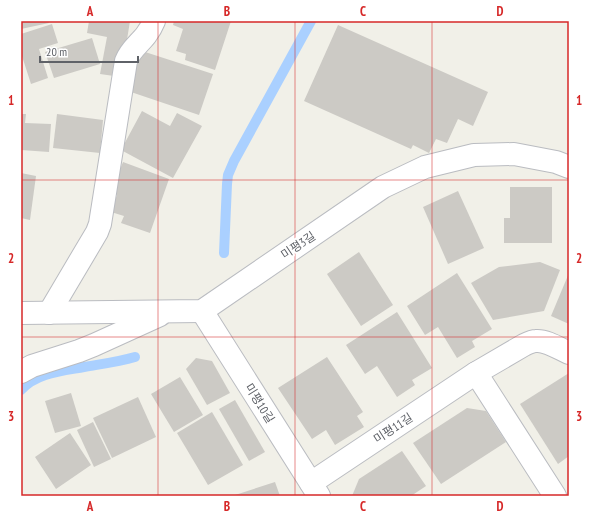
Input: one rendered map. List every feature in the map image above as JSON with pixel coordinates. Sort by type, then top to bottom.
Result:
[{"type":"street","points":[[49,313],[99,228],[126,61],[131,51],[147,34],[154,21]]},
{"type":"street","name":"미평3길","points":[[202,311],[383,187],[425,167],[474,155],[514,154],[556,162],[569,167]]},
{"type":"street","points":[[21,313],[202,311]]},
{"type":"street","name":"미평10길","points":[[202,311],[315,489]]},
{"type":"street","points":[[21,372],[32,366],[94,345],[166,312]]},
{"type":"street","name":"미평11길","points":[[315,489],[476,373],[524,345],[531,342],[545,342],[569,353]]},
{"type":"street","points":[[476,373],[555,496]]},
{"type":"building","points":[[21,21],[48,21],[49,23],[21,29]]},
{"type":"building","points":[[89,21],[130,21],[121,77],[100,74],[107,37],[87,33]]},
{"type":"building","points":[[174,21],[231,21],[215,70],[185,60],[186,54],[176,51],[183,29],[173,25]]},
{"type":"building","points":[[52,24],[58,43],[39,49],[48,78],[31,84],[21,53],[21,34]]},
{"type":"building","points":[[338,25],[488,92],[473,126],[458,119],[447,143],[436,139],[429,153],[413,145],[411,149],[304,101]]},
{"type":"building","points":[[92,38],[100,64],[54,78],[45,52]]},
{"type":"building","points":[[142,51],[213,74],[199,115],[128,91]]},
{"type":"building","points":[[142,111],[170,126],[177,113],[202,126],[173,178],[121,150]]},
{"type":"building","points":[[21,114],[26,114],[25,123],[51,124],[49,152],[21,150]]},
{"type":"building","points":[[57,114],[103,120],[100,153],[53,148]]},
{"type":"building","points":[[123,162],[169,179],[150,233],[121,223],[124,216],[111,212],[117,195],[111,192]]},
{"type":"building","points":[[21,173],[36,176],[30,220],[21,218]]},
{"type":"building","points":[[510,187],[552,187],[552,243],[504,243],[504,218],[510,218]]},
{"type":"building","points":[[458,191],[484,248],[448,264],[423,207]]},
{"type":"building","points":[[359,252],[393,305],[361,326],[327,274]]},
{"type":"building","points":[[540,262],[560,270],[544,311],[493,320],[471,283],[499,267]]},
{"type":"building","points":[[457,273],[492,329],[472,341],[475,347],[457,358],[438,327],[425,335],[407,306]]},
{"type":"building","points":[[569,273],[569,324],[551,316]]},
{"type":"building","points":[[397,312],[432,368],[412,380],[415,385],[397,397],[377,366],[365,374],[346,345]]},
{"type":"building","points":[[327,357],[363,412],[357,416],[364,427],[335,445],[326,430],[312,439],[278,388]]},
{"type":"building","points":[[196,358],[212,361],[230,393],[207,405],[186,369]]},
{"type":"building","points":[[569,373],[569,456],[558,464],[520,404]]},
{"type":"building","points":[[180,377],[203,415],[174,432],[151,394]]},
{"type":"building","points":[[71,393],[81,426],[55,433],[45,401]]},
{"type":"building","points":[[138,397],[156,437],[112,458],[93,418]]},
{"type":"building","points":[[235,400],[265,452],[249,461],[219,409]]},
{"type":"building","points":[[467,408],[486,411],[506,442],[441,484],[413,443]]},
{"type":"building","points":[[212,412],[243,465],[208,485],[177,433]]},
{"type":"building","points":[[93,422],[111,459],[94,467],[77,430]]},
{"type":"building","points":[[70,433],[91,465],[56,489],[35,457]]},
{"type":"building","points":[[402,451],[426,486],[411,496],[352,496],[359,479]]},
{"type":"building","points":[[275,482],[280,496],[232,496]]},
{"type":"waterway","points":[[224,253],[228,175],[234,161],[311,21]]},
{"type":"waterway","points":[[21,390],[27,384],[42,376],[135,357]]}]
